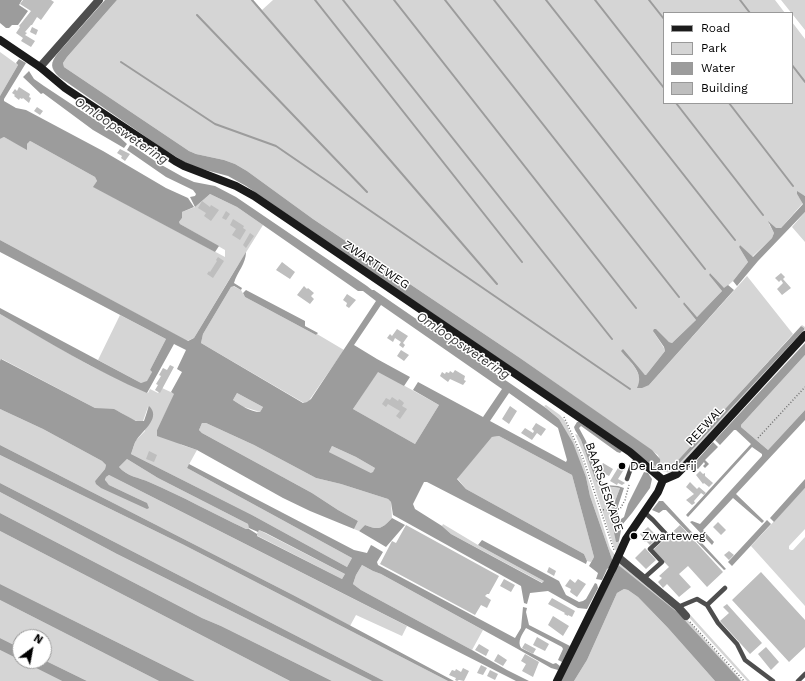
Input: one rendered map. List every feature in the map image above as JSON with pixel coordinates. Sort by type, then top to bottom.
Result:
[{"type":"street","points":[[40,67],[99,0]]},
{"type":"street","name":"ZWARTEWEG","points":[[0,40],[40,67],[65,88],[175,161],[184,166],[236,186],[546,400],[637,458],[663,480]]},
{"type":"street","name":"REEWAL","points":[[663,480],[677,474],[685,466],[805,335]]},
{"type":"street","points":[[557,681],[629,535],[658,492],[663,480]]},
{"type":"street","points":[[617,559],[644,578],[678,607],[686,616]]},
{"type":"lane","points":[[627,479],[632,465],[637,458]]},
{"type":"lane","points":[[644,512],[666,534],[650,549],[662,562],[644,578]]},
{"type":"lane","points":[[707,605],[725,588]]},
{"type":"lane","points":[[678,607],[697,599],[707,605],[718,623],[737,644],[745,660],[773,681]]},
{"type":"lane","points":[[798,681],[805,674]]},
{"type":"path","points":[[758,438],[805,387]]},
{"type":"path","name":"BAARSJESKADE","points":[[564,416],[583,458],[612,548],[617,559]]},
{"type":"path","points":[[600,510],[620,509],[625,500],[629,483],[627,479]]},
{"type":"path","points":[[686,616],[744,681]]},
{"type":"green space","points":[[117,0],[253,0],[262,10],[273,0],[775,0],[784,12],[663,12],[663,104],[793,104],[793,23],[805,39],[805,196],[797,192],[803,203],[781,228],[776,229],[770,223],[769,224],[774,233],[772,238],[752,257],[740,245],[739,247],[748,262],[733,281],[724,289],[710,273],[709,275],[722,291],[697,317],[684,302],[683,304],[696,320],[672,343],[653,331],[665,351],[646,375],[621,351],[636,370],[640,378],[640,383],[649,385],[747,276],[793,334],[670,470],[675,468],[804,330],[801,326],[802,325],[805,327],[805,330],[677,469],[673,472],[658,470],[651,464],[660,467],[661,463],[658,455],[520,358],[313,219],[247,171],[224,160],[189,151],[64,67],[63,63]]},
{"type":"green space","points":[[781,0],[805,0],[805,30],[793,15],[793,12],[791,12]]},
{"type":"green space","points":[[0,52],[18,65],[0,96]]},
{"type":"green space","points":[[4,137],[27,149],[27,144],[30,141],[32,142],[95,177],[97,181],[94,187],[225,257],[225,250],[180,224],[179,222],[182,218],[182,212],[195,207],[210,194],[237,207],[263,225],[194,338],[187,341],[0,240],[0,139]]},
{"type":"green space","points":[[805,212],[805,242],[792,227]]},
{"type":"green space","points":[[233,286],[241,290],[245,297],[316,335],[317,334],[344,350],[308,402],[304,403],[201,343],[203,334]]},
{"type":"green space","points":[[0,314],[89,365],[148,393],[150,389],[158,393],[162,388],[175,394],[157,430],[182,445],[197,450],[187,468],[352,558],[347,567],[252,515],[131,454],[136,440],[145,431],[148,407],[143,421],[136,421],[117,411],[95,408],[2,359],[0,361]]},
{"type":"green space","points":[[120,315],[166,339],[150,370],[152,372],[147,382],[141,383],[98,360]]},
{"type":"green space","points":[[805,355],[805,410],[768,450],[741,427],[741,425]]},
{"type":"green space","points":[[378,371],[439,405],[415,444],[353,409]]},
{"type":"green space","points":[[237,393],[263,407],[260,412],[244,407],[233,400]]},
{"type":"green space","points":[[546,405],[560,415],[565,421],[582,459],[610,548],[615,555],[613,562],[590,496],[586,477],[572,443],[559,419],[544,406]]},
{"type":"green space","points":[[0,409],[43,429],[102,461],[106,465],[105,469],[95,481],[147,503],[109,485],[105,481],[106,477],[109,475],[407,626],[402,636],[356,615],[350,626],[295,596],[0,445]]},
{"type":"green space","points":[[202,423],[206,423],[254,445],[316,478],[341,484],[388,499],[391,502],[392,518],[380,528],[365,525],[359,531],[354,529],[358,521],[312,493],[202,433],[199,430]]},
{"type":"green space","points":[[575,434],[578,435],[581,440],[596,481],[604,486],[620,488],[612,509],[611,517],[620,545],[616,551],[585,457]]},
{"type":"green space","points":[[499,436],[572,475],[594,557],[591,562],[587,561],[584,554],[466,489],[457,478],[492,437]]},
{"type":"green space","points":[[332,446],[375,468],[373,473],[329,452]]},
{"type":"green space","points":[[0,455],[184,545],[448,681],[384,681],[0,483]]},
{"type":"green space","points":[[127,459],[158,478],[248,524],[249,529],[246,529],[161,487],[125,473],[119,467]]},
{"type":"green space","points":[[805,488],[805,529],[789,546],[789,549],[793,550],[805,537],[805,606],[751,546]]},
{"type":"green space","points":[[0,492],[117,554],[372,681],[332,681],[202,618],[0,513]]},
{"type":"green space","points":[[443,524],[544,581],[543,583],[451,534],[442,526]]},
{"type":"green space","points":[[259,530],[345,574],[342,579],[256,535]]},
{"type":"green space","points":[[0,531],[290,681],[195,681],[0,584]]},
{"type":"green space","points":[[619,561],[685,617],[742,681],[617,564]]},
{"type":"green space","points":[[362,565],[483,630],[472,650],[361,590],[353,584]]},
{"type":"green space","points":[[624,589],[638,597],[715,681],[574,681],[587,660],[617,593]]},
{"type":"green space","points":[[0,600],[159,681],[87,681],[52,664],[52,629],[12,629],[12,644],[0,638]]},
{"type":"green space","points":[[685,609],[750,681],[747,681],[684,612]]},
{"type":"green space","points":[[0,650],[12,656],[12,669],[38,669],[62,681],[0,681]]},
{"type":"water","points":[[0,0],[22,0],[19,5],[28,11],[18,25],[12,25],[9,28],[6,28],[0,23]]},
{"type":"water","points":[[105,0],[117,0],[67,57],[63,63],[64,67],[189,151],[224,160],[247,171],[313,219],[520,358],[652,450],[660,459],[661,467],[652,465],[620,441],[246,186],[228,176],[198,168],[186,163],[59,77],[54,71],[52,65],[55,57]]},
{"type":"water","points":[[19,59],[26,63],[4,101],[16,108],[26,110],[103,151],[166,188],[188,198],[194,207],[182,212],[182,218],[179,222],[180,224],[219,246],[215,252],[93,187],[97,181],[95,177],[32,142],[30,141],[27,144],[27,150],[4,137],[0,139],[0,96],[18,65],[16,63]]},
{"type":"water","points":[[29,71],[34,79],[115,133],[127,144],[124,148],[93,130],[43,93],[41,94],[23,77]]},
{"type":"water","points":[[130,145],[133,146],[158,163],[183,177],[194,182],[215,186],[236,197],[546,408],[559,419],[573,443],[586,477],[590,496],[613,562],[611,567],[607,569],[602,580],[596,579],[598,573],[589,566],[594,557],[572,475],[499,436],[492,437],[457,479],[466,489],[584,554],[587,561],[586,564],[427,482],[424,482],[413,504],[415,509],[442,526],[451,534],[542,583],[544,581],[478,545],[482,540],[559,581],[566,595],[579,602],[586,599],[595,583],[597,584],[598,588],[587,609],[578,608],[548,591],[530,593],[527,604],[524,603],[521,586],[393,515],[391,502],[388,499],[341,484],[316,478],[254,445],[206,423],[202,423],[199,430],[202,433],[312,493],[358,521],[354,529],[283,498],[197,450],[157,436],[157,430],[174,394],[171,392],[182,372],[177,369],[186,350],[174,344],[147,393],[91,366],[0,314],[0,308],[141,383],[147,381],[152,372],[150,370],[166,339],[0,252],[0,240],[188,341],[194,338],[246,252],[245,260],[234,283],[242,288],[241,290],[234,286],[231,287],[203,334],[201,343],[303,403],[311,399],[376,301],[363,291],[358,291],[237,207],[210,194],[195,207],[190,197],[195,196],[196,194],[193,190],[166,177],[127,150]],"holes":[[[381,305],[502,389],[483,417],[418,382],[413,390],[439,405],[415,444],[353,409],[378,372],[404,386],[410,377],[354,345]],[[237,393],[263,407],[260,412],[256,412],[233,400]],[[509,393],[558,428],[567,460],[566,462],[490,421]],[[332,446],[375,468],[371,473],[329,452]]]},
{"type":"water","points":[[797,191],[805,196],[805,212],[758,261],[737,286],[733,281],[748,262],[739,247],[740,245],[753,257],[772,238],[774,233],[768,221],[776,228],[781,228],[803,204],[797,194]]},
{"type":"water","points":[[710,273],[724,288],[728,285],[734,290],[649,385],[642,388],[637,388],[639,383],[638,373],[621,351],[623,349],[646,375],[665,351],[664,347],[653,331],[654,329],[656,329],[669,342],[672,343],[696,320],[683,304],[684,302],[697,317],[722,291],[709,275]]},
{"type":"water","points":[[246,290],[305,321],[305,326],[318,333],[316,335],[245,297],[243,293]]},
{"type":"water","points":[[801,326],[804,330],[675,468],[670,471],[671,468]]},
{"type":"water","points":[[805,343],[805,355],[741,425],[741,427],[768,450],[805,410],[805,420],[736,494],[764,521],[762,523],[733,498],[703,530],[714,542],[712,545],[690,522],[692,521],[700,524],[762,456],[762,454],[752,447],[688,517],[686,515],[751,444],[736,430],[734,430],[720,445],[715,440]]},
{"type":"water","points":[[1,359],[95,408],[114,409],[136,421],[144,421],[149,406],[152,410],[152,419],[147,428],[134,444],[131,454],[252,515],[347,567],[352,558],[187,468],[189,464],[354,550],[367,553],[371,545],[373,546],[383,552],[377,562],[378,565],[515,638],[521,628],[523,607],[527,608],[526,612],[529,625],[570,646],[562,662],[558,660],[563,649],[562,647],[526,628],[520,640],[521,648],[553,664],[556,663],[560,666],[558,670],[551,668],[362,565],[353,584],[361,590],[529,681],[516,681],[109,475],[105,480],[109,485],[147,503],[149,508],[147,509],[101,488],[95,481],[105,469],[106,465],[102,461],[43,429],[0,409]],"holes":[[[127,459],[158,478],[248,524],[249,528],[258,532],[259,530],[266,533],[345,574],[342,579],[257,536],[257,534],[249,529],[246,529],[161,487],[129,475],[119,467]]]},
{"type":"water","points":[[577,422],[622,451],[620,453],[617,452],[581,426],[579,428],[586,441],[598,478],[606,485],[624,488],[617,509],[619,519],[624,517],[628,504],[644,472],[648,473],[652,479],[650,488],[622,525],[618,542],[616,542],[611,517],[612,509],[620,488],[604,486],[596,481],[581,440],[574,427]]},
{"type":"water","points":[[713,442],[718,447],[705,460],[709,464],[705,468],[703,466],[705,464],[704,462],[698,469],[696,468],[693,471],[690,468]]},
{"type":"water","points":[[0,445],[295,596],[454,681],[448,681],[184,545],[0,455]]},
{"type":"water","points":[[805,479],[805,488],[774,522],[770,518]]},
{"type":"water","points":[[0,483],[384,681],[372,681],[117,554],[0,492]]},
{"type":"water","points":[[659,501],[663,501],[726,569],[724,570],[666,510],[659,513],[652,510]]},
{"type":"water","points":[[0,513],[202,618],[332,681],[290,681],[0,531]]},
{"type":"water","points":[[392,518],[405,525],[386,547],[359,531],[365,525],[380,528]]},
{"type":"water","points":[[767,520],[771,524],[732,566],[728,562]]},
{"type":"water","points":[[617,564],[677,612],[741,681],[715,681],[638,597],[624,589],[617,593],[587,660],[574,681],[560,681],[615,573]]},
{"type":"water","points":[[0,584],[195,681],[159,681],[0,600]]},
{"type":"water","points":[[0,638],[12,644],[12,656],[0,650]]},
{"type":"water","points":[[52,664],[87,681],[62,681],[38,669],[52,669]]},
{"type":"building","points":[[23,0],[51,0],[54,2],[41,20],[37,17],[25,32],[27,33],[25,35],[35,41],[31,47],[21,41],[23,38],[16,33],[20,27],[19,26],[31,11],[20,4]]},
{"type":"building","points":[[32,27],[38,30],[36,35],[30,32]]},
{"type":"building","points":[[19,87],[30,94],[29,97],[31,98],[29,103],[23,98],[20,98],[19,100],[12,93],[15,89],[17,91]]},
{"type":"building","points":[[37,107],[43,111],[40,115],[34,111]]},
{"type":"building","points":[[120,149],[130,154],[125,161],[121,158],[122,156],[117,153]]},
{"type":"building","points":[[202,201],[210,207],[211,205],[219,210],[211,221],[204,216],[206,213],[198,208]]},
{"type":"building","points":[[226,211],[230,214],[226,220],[222,218]]},
{"type":"building","points":[[233,219],[244,226],[243,228],[246,230],[240,240],[232,235],[236,229],[230,225]]},
{"type":"building","points":[[250,233],[254,236],[246,248],[243,245]]},
{"type":"building","points":[[218,257],[224,261],[213,278],[207,274],[209,271],[210,272]]},
{"type":"building","points":[[282,262],[295,272],[290,279],[276,270]]},
{"type":"building","points":[[781,273],[785,277],[783,279],[791,288],[782,295],[777,289],[783,283],[781,280],[779,282],[775,278]]},
{"type":"building","points":[[304,286],[314,293],[311,296],[314,299],[310,304],[297,295]]},
{"type":"building","points":[[347,294],[356,300],[349,308],[346,306],[347,303],[343,300]]},
{"type":"building","points":[[397,329],[408,336],[403,343],[405,345],[403,348],[399,345],[401,342],[395,338],[393,342],[387,338],[390,334],[392,336]]},
{"type":"building","points":[[401,350],[409,355],[404,361],[397,356]]},
{"type":"building","points":[[170,365],[174,367],[160,393],[155,390],[158,385],[156,384],[161,376],[159,375],[163,368],[167,370]]},
{"type":"building","points":[[455,370],[465,376],[464,380],[466,381],[463,385],[450,379],[448,382],[440,376],[442,372],[445,374],[446,372],[449,373],[450,371],[453,373]]},
{"type":"building","points":[[392,397],[398,401],[399,399],[402,401],[404,403],[402,406],[407,409],[400,419],[396,416],[400,411],[388,404],[386,407],[382,404],[386,398],[390,400]]},
{"type":"building","points":[[510,406],[517,411],[509,424],[502,419]]},
{"type":"building","points":[[536,423],[546,429],[541,436],[537,433],[532,440],[521,433],[525,428],[533,433],[534,431],[532,429]]},
{"type":"building","points":[[149,451],[157,455],[154,462],[146,459]]},
{"type":"building","points":[[603,463],[613,469],[609,476],[598,470]]},
{"type":"building","points":[[621,463],[626,466],[618,479],[625,483],[622,485],[618,483],[617,485],[610,481]]},
{"type":"building","points":[[700,471],[703,474],[705,473],[705,476],[713,483],[709,487],[704,483],[703,484],[696,475]]},
{"type":"building","points":[[690,482],[697,489],[699,487],[706,493],[704,495],[701,493],[692,505],[686,500],[694,494],[686,487]]},
{"type":"building","points":[[718,522],[726,530],[721,535],[713,527]]},
{"type":"building","points":[[406,525],[499,576],[489,594],[485,596],[491,600],[487,608],[481,605],[475,615],[380,564],[392,541],[396,543]]},
{"type":"building","points":[[680,525],[723,572],[707,587],[688,566],[679,574],[691,587],[679,597],[667,584],[663,588],[658,582],[662,578],[659,576],[669,567],[653,550]]},
{"type":"building","points":[[648,527],[658,537],[650,545],[642,539],[643,538],[640,534]]},
{"type":"building","points":[[645,548],[656,560],[646,569],[635,558]]},
{"type":"building","points":[[729,551],[734,555],[729,560],[724,555]]},
{"type":"building","points":[[549,567],[556,571],[554,576],[547,572]]},
{"type":"building","points":[[761,572],[805,620],[805,647],[789,662],[732,600]]},
{"type":"building","points":[[504,579],[515,585],[511,592],[500,586]]},
{"type":"building","points":[[570,579],[575,583],[578,579],[586,584],[577,597],[570,592],[571,589],[565,586]]},
{"type":"building","points":[[552,598],[575,611],[572,617],[548,604]]},
{"type":"building","points":[[727,604],[762,643],[750,654],[720,621],[729,613],[723,607]]},
{"type":"building","points":[[553,616],[569,626],[563,636],[548,625]]},
{"type":"building","points":[[537,637],[549,644],[545,651],[533,645]]},
{"type":"building","points":[[525,643],[536,649],[533,654],[522,648]]},
{"type":"building","points":[[479,644],[489,650],[486,656],[475,650]]},
{"type":"building","points":[[766,647],[779,662],[771,670],[758,654]]},
{"type":"building","points":[[498,654],[507,660],[503,666],[494,661]]},
{"type":"building","points":[[525,654],[539,662],[533,677],[522,671],[526,664],[521,661]]},
{"type":"building","points":[[481,665],[487,668],[483,675],[477,673]]},
{"type":"building","points":[[463,668],[469,671],[464,681],[457,681],[455,680],[456,678],[449,675],[452,670],[455,671],[456,669],[461,672]]},
{"type":"building","points":[[490,670],[498,674],[495,680],[487,676]]},
{"type":"waterway","points":[[252,0],[497,284]]},
{"type":"waterway","points":[[315,0],[522,262]]},
{"type":"waterway","points":[[343,0],[612,339]]},
{"type":"waterway","points":[[394,0],[636,308]]},
{"type":"waterway","points":[[445,0],[679,297]]},
{"type":"waterway","points":[[494,0],[705,269]]},
{"type":"waterway","points":[[546,0],[735,240]]},
{"type":"waterway","points":[[595,0],[663,87]]},
{"type":"waterway","points":[[649,0],[663,18]]},
{"type":"waterway","points":[[740,0],[749,12]]},
{"type":"waterway","points":[[197,15],[367,192]]},
{"type":"waterway","points":[[121,62],[215,124],[276,146],[630,389]]},
{"type":"waterway","points":[[793,66],[805,82]]},
{"type":"waterway","points":[[677,104],[763,215]]},
{"type":"waterway","points":[[730,104],[793,186]]},
{"type":"place","name":"De Landerij","points":[[622,466]]},
{"type":"place","name":"Zwarteweg","points":[[634,536]]},
{"type":"water label","name":"Omloopswetering","points":[[121,131]]},
{"type":"water label","name":"Omloopswetering","points":[[463,346]]}]
